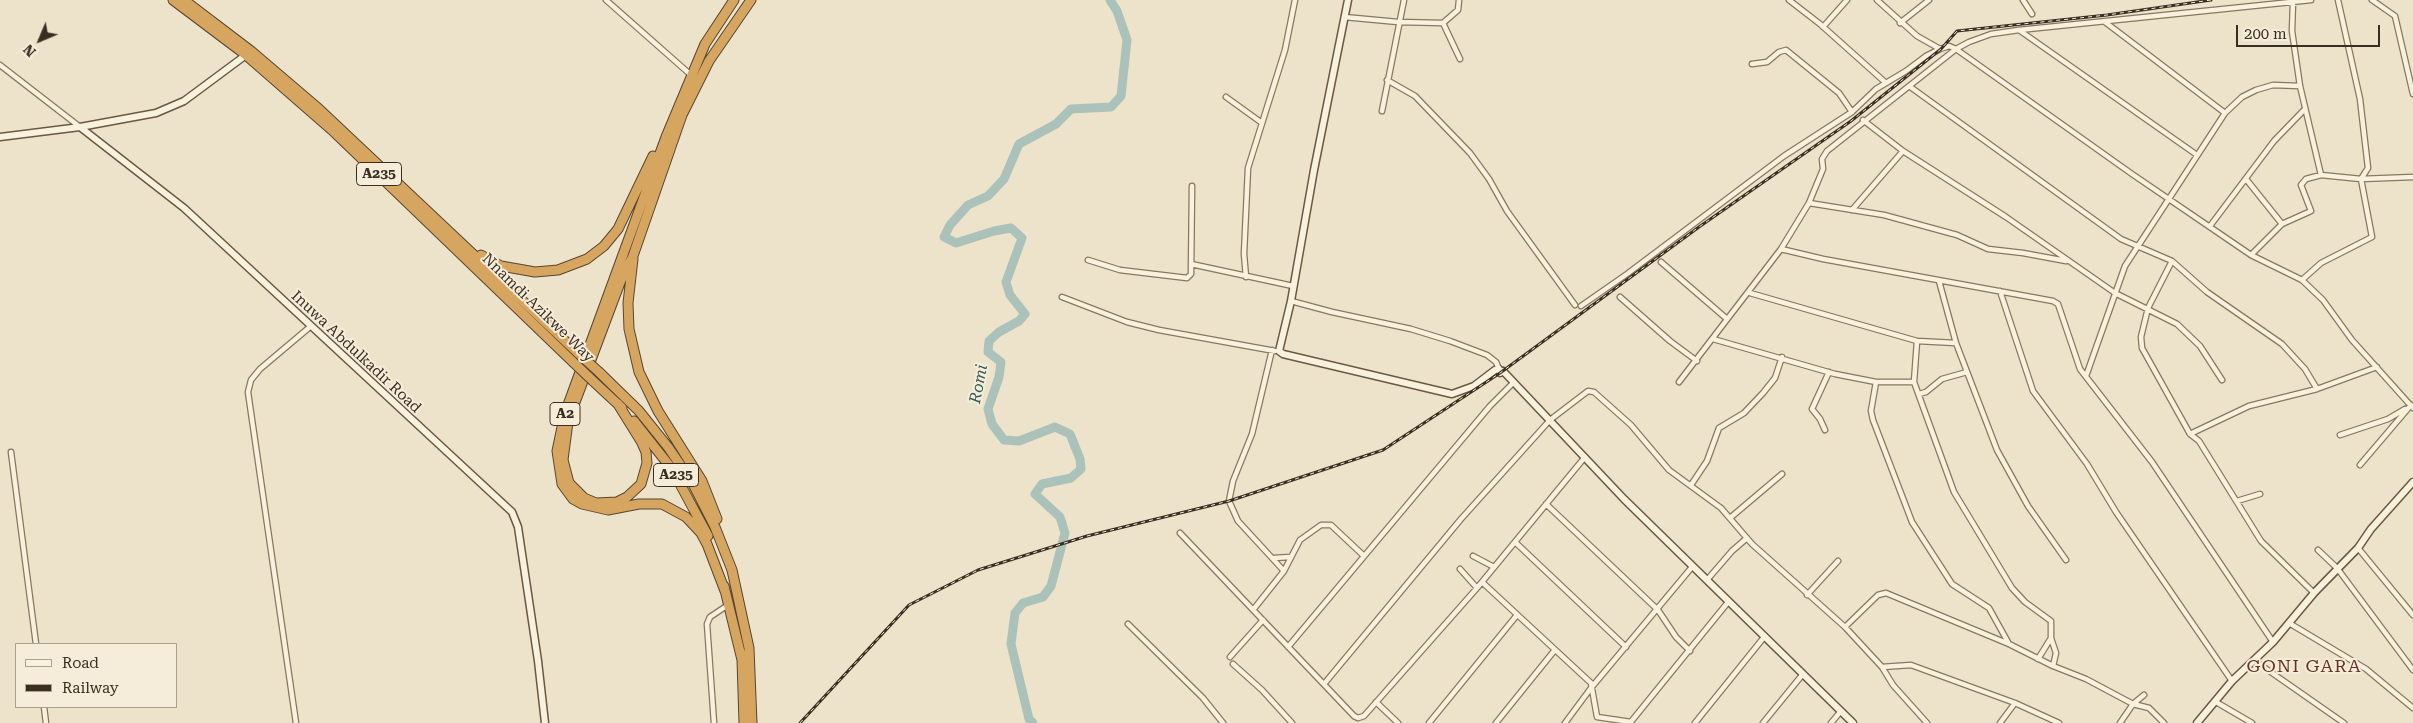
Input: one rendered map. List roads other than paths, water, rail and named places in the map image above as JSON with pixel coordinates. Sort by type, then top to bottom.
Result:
[{"type":"highway","name":"Nnamdi Azikwe Way","points":[[173,0],[248,53],[576,358],[598,372],[638,412],[681,465],[716,527],[732,570],[748,648],[752,723]]},
{"type":"highway","name":"Nnamdi Azikwe Way","points":[[184,0],[331,120],[467,247],[576,358],[593,381],[618,404],[658,449],[683,487],[708,536],[726,591],[742,660],[744,723]]},
{"type":"highway","name":"A2","points":[[726,591],[707,544],[701,533],[686,517],[662,504],[639,504],[608,510],[582,504],[573,499],[562,484],[557,462],[558,440],[565,413],[666,137],[705,44],[734,0]]},
{"type":"highway","points":[[618,404],[646,452],[646,474],[637,490],[627,497],[617,502],[596,503],[584,498],[569,483],[564,473],[564,445],[571,413],[621,280],[633,256],[682,115],[693,90],[720,43],[751,0]]},
{"type":"highway","points":[[467,247],[502,266],[522,271],[558,270],[587,260],[604,246],[618,229],[650,162],[666,137]]},
{"type":"highway","points":[[633,256],[628,303],[629,328],[639,372],[658,411],[702,482],[712,505],[732,570]]},
{"type":"street","points":[[606,0],[691,75]]},
{"type":"street","points":[[1246,277],[1245,236],[1248,168],[1285,50],[1295,0]]},
{"type":"street","points":[[1284,570],[1238,521],[1229,501],[1233,481],[1252,434],[1275,351],[1292,301],[1293,286],[1348,0]]},
{"type":"street","points":[[1382,111],[1398,22],[1404,0]]},
{"type":"street","points":[[1344,17],[1398,22],[1442,23],[1458,10],[1460,0]]},
{"type":"street","points":[[1789,0],[1886,84]]},
{"type":"street","points":[[1823,28],[1847,0]]},
{"type":"street","points":[[1877,0],[1900,23],[1917,36],[1940,49]]},
{"type":"street","points":[[1900,23],[1928,0]]},
{"type":"street","points":[[2023,0],[2032,14]]},
{"type":"street","points":[[1679,382],[1750,292],[1781,249],[1809,203],[1822,169],[1822,159],[1827,151],[1863,120],[1956,49],[1991,34],[2019,30],[2311,0]]},
{"type":"street","points":[[2302,280],[2321,263],[2372,237],[2361,179],[2368,168],[2360,99],[2338,0]]},
{"type":"street","points":[[2372,0],[2395,16],[2413,94]]},
{"type":"street","points":[[2293,2],[2292,31],[2300,86],[2304,110],[2321,175]]},
{"type":"street","points":[[2105,22],[2225,113]]},
{"type":"street","points":[[1442,23],[1460,59]]},
{"type":"street","points":[[2019,30],[2197,155]]},
{"type":"street","points":[[1581,306],[1634,269],[1784,156],[1852,112],[1886,84],[1926,56],[1949,46],[1956,49],[2132,174],[2170,198],[2251,255],[2302,280],[2323,300],[2352,340],[2412,407]]},
{"type":"street","points":[[1752,64],[1766,62],[1779,52],[1786,50],[1839,93],[1852,112]]},
{"type":"street","points":[[0,137],[80,127],[156,113],[184,101],[248,53]]},
{"type":"street","points":[[0,65],[80,127]]},
{"type":"street","points":[[1388,80],[1402,88],[1429,109],[1470,153],[1489,179],[1507,212],[1575,305]]},
{"type":"street","points":[[2086,377],[2125,266],[2225,113],[2242,97],[2256,90],[2273,85],[2300,86]]},
{"type":"street","points":[[1909,86],[2121,239],[2172,261],[2207,292],[2282,344],[2305,369],[2316,389]]},
{"type":"street","points":[[1226,97],[1262,123]]},
{"type":"street","points":[[2210,226],[2274,141],[2304,110]]},
{"type":"street","points":[[1863,120],[1903,151],[2006,217],[2115,293],[2177,324],[2190,334],[2222,380]]},
{"type":"street","name":"Inuwa Abdulkadir Road","points":[[80,127],[184,208],[512,512],[518,527],[538,661],[545,723]]},
{"type":"street","points":[[1852,210],[1903,151]]},
{"type":"street","points":[[2251,255],[2282,224],[2311,211],[2301,185],[2306,179],[2321,175],[2361,179],[2413,177]]},
{"type":"street","points":[[2246,179],[2282,224]]},
{"type":"street","points":[[1088,260],[1120,270],[1182,280],[1190,276],[1192,186]]},
{"type":"street","points":[[1809,203],[1884,215],[1957,236],[1988,249],[2018,252],[2067,261]]},
{"type":"street","points":[[1781,249],[1939,281],[2053,301],[2058,304],[2062,311],[2075,357],[2086,377],[2152,462],[2273,642]]},
{"type":"street","points":[[2172,261],[2148,308],[2141,337],[2142,348],[2190,434],[2198,440],[2261,541],[2314,593]]},
{"type":"street","points":[[1661,262],[1727,319]]},
{"type":"street","points":[[1191,264],[1293,286]]},
{"type":"street","points":[[1939,281],[1956,343],[2007,471],[2028,506],[2066,560]]},
{"type":"street","points":[[2000,291],[2033,391],[2087,464],[2116,512],[2232,681]]},
{"type":"street","points":[[1750,292],[1916,341],[1956,343]]},
{"type":"street","points":[[1062,297],[1127,322],[1160,330],[1275,351],[1452,394],[1474,386],[1499,369]]},
{"type":"street","points":[[1620,297],[1670,341],[1697,361]]},
{"type":"street","points":[[1292,301],[1332,312],[1411,329],[1487,355],[1496,362],[1500,373],[1503,372],[1514,382],[1692,567],[1853,723]]},
{"type":"street","points":[[296,723],[248,392],[251,380],[260,369],[311,326]]},
{"type":"street","points":[[1713,340],[1829,372],[1876,382],[1914,382]]},
{"type":"street","points":[[1916,341],[1914,382],[1954,492],[2012,588],[2025,602],[2052,621],[2051,638],[2056,653],[2053,666]]},
{"type":"street","points":[[1691,485],[1707,461],[1719,428],[1744,412],[1763,393],[1774,378],[1782,358]]},
{"type":"street","points":[[2190,434],[2249,406],[2316,389],[2377,367]]},
{"type":"street","points":[[1825,430],[1812,408],[1829,372]]},
{"type":"street","points":[[1919,394],[1926,392],[1942,379],[1967,372]]},
{"type":"street","points":[[1288,647],[1490,406],[1514,382]]},
{"type":"street","points":[[1876,382],[1871,411],[1873,420],[1912,522],[1952,584],[1989,608],[2009,644]]},
{"type":"street","points":[[1324,684],[1460,519],[1550,420],[1584,392],[1594,392],[1631,425],[1669,470],[1721,508],[1747,538],[1807,595],[1845,627],[1882,666],[1893,685],[1927,723]]},
{"type":"street","points":[[2340,435],[2388,419],[2412,407]]},
{"type":"street","points":[[2360,465],[2412,407]]},
{"type":"street","points":[[11,452],[36,643]]},
{"type":"street","points":[[1358,723],[1477,588],[1585,457]]},
{"type":"street","points":[[1730,518],[1782,474]]},
{"type":"street","points":[[2196,723],[2216,702],[2232,681],[2273,642],[2314,593],[2358,548],[2371,529],[2413,482]]},
{"type":"street","points":[[2237,501],[2260,494]]},
{"type":"street","points":[[1546,504],[1658,610],[1676,637],[1690,651]]},
{"type":"street","points":[[1253,610],[1284,570],[1300,540],[1326,524],[1331,525],[1364,556]]},
{"type":"street","points":[[1180,533],[1354,716],[1358,718],[1364,716]]},
{"type":"street","points":[[1706,580],[1732,551],[1747,538]]},
{"type":"street","points":[[1515,542],[1626,647]]},
{"type":"street","points":[[2358,548],[2413,615]]},
{"type":"street","points":[[2318,550],[2338,568],[2413,670]]},
{"type":"street","points":[[1473,556],[1494,567]]},
{"type":"street","points":[[1274,558],[1290,557]]},
{"type":"street","points":[[1807,595],[1838,561]]},
{"type":"street","points":[[1565,723],[1591,686],[1598,681],[1692,567]]},
{"type":"street","points":[[1460,569],[1477,588]]},
{"type":"street","points":[[1482,582],[1591,686],[1597,717],[1630,723],[1729,601]]},
{"type":"street","points":[[1845,627],[1882,593],[2009,644],[2053,666],[2086,679],[2133,704],[2149,708],[2164,723]]},
{"type":"street","points":[[714,723],[707,624],[710,617],[729,604]]},
{"type":"street","points":[[1430,723],[1517,615]]},
{"type":"street","points":[[1230,657],[1263,620]]},
{"type":"street","points":[[2289,623],[2366,669],[2413,708]]},
{"type":"street","points":[[1128,624],[1203,698],[1222,723]]},
{"type":"street","points":[[1695,723],[1765,636]]},
{"type":"street","points":[[2038,659],[2051,638]]},
{"type":"street","points":[[1496,723],[1554,651]]},
{"type":"street","points":[[2255,661],[2342,722]]},
{"type":"street","points":[[1233,664],[1262,690],[1289,722]]},
{"type":"street","points":[[1882,666],[1911,665],[2015,703],[2058,723]]},
{"type":"street","points":[[1763,723],[1803,674]]},
{"type":"street","points":[[2120,723],[2133,704],[2144,695]]},
{"type":"street","points":[[1376,702],[1398,723]]},
{"type":"street","points":[[2216,702],[2252,723]]},
{"type":"street","points":[[2000,723],[2015,703]]},
{"type":"street","points":[[44,708],[46,723]]},
{"type":"street","points":[[1830,723],[1841,711]]},
{"type":"waterway","name":"Romi","points":[[1033,723],[1029,719],[1011,644],[1015,613],[1023,603],[1043,597],[1051,586],[1065,533],[1060,517],[1035,494],[1042,484],[1071,478],[1081,469],[1080,459],[1070,434],[1055,427],[1019,441],[1004,440],[992,424],[988,409],[999,377],[1001,362],[988,352],[989,341],[999,332],[1019,321],[1025,314],[1010,295],[1006,282],[1022,238],[1011,228],[994,231],[956,243],[944,237],[950,225],[968,205],[988,196],[1004,179],[1019,144],[1056,124],[1071,109],[1111,107],[1121,96],[1127,40],[1117,11],[1110,0]]},
{"type":"railway","points":[[800,723],[909,605],[978,570],[1087,536],[1229,501],[1383,450],[1500,373],[1699,227],[1851,121],[1941,49],[1957,31],[2107,15],[2211,0]]},
{"type":"district","name":"GONI GARA","points":[[2304,667]]}]
